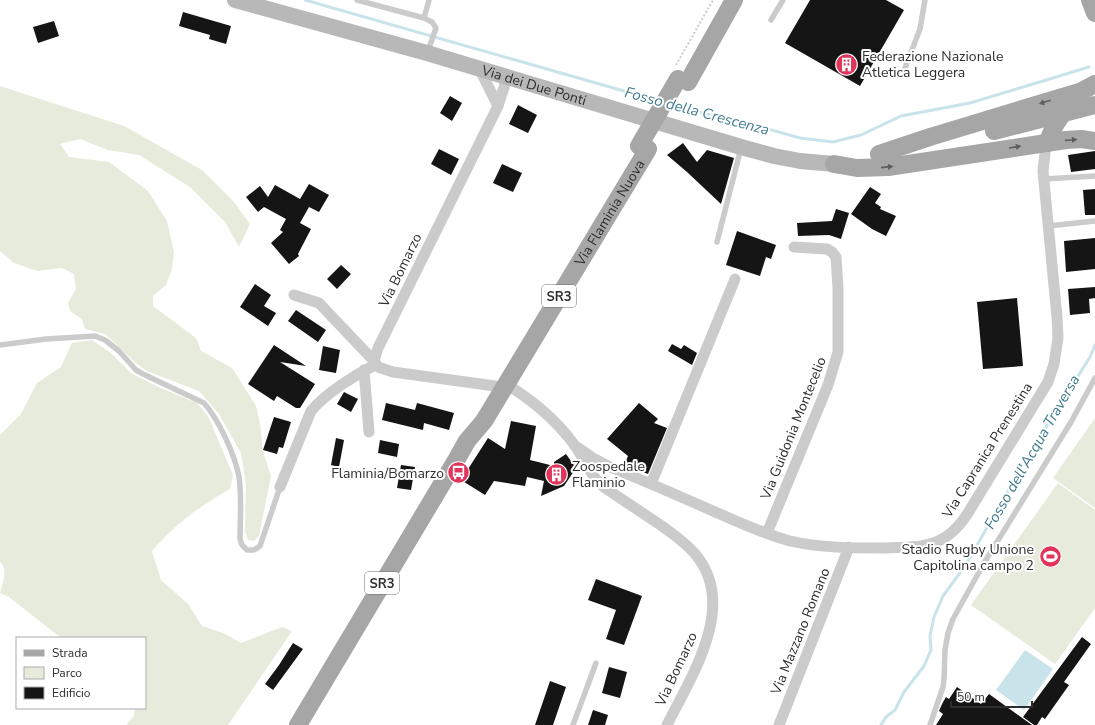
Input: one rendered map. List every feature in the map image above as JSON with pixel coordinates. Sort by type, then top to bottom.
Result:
[{"type":"main road","name":"Via Flaminia Nuova","points":[[298,725],[467,441],[472,425],[500,385],[644,147],[721,0]]},
{"type":"main road","name":"Via Flaminia Nuova","points":[[680,77],[719,27],[734,0]]},
{"type":"main road","points":[[1090,0],[1095,13]]},
{"type":"main road","points":[[1047,142],[1059,118],[1068,106],[1089,87]]},
{"type":"main road","points":[[878,154],[1089,87]]},
{"type":"main road","points":[[834,164],[994,131],[1095,105]]},
{"type":"main road","points":[[834,164],[857,168],[888,167],[1047,142],[1076,139],[1095,141]]},
{"type":"street","name":"Via dei Due Ponti","points":[[235,0],[429,49],[480,70],[741,148],[800,161],[834,164]]},
{"type":"street","points":[[480,70],[498,106]]},
{"type":"street","name":"Via Bomarzo","points":[[507,78],[498,106],[378,348],[374,363],[378,367],[393,372],[500,385],[542,409],[560,427],[574,445],[588,470],[597,481],[687,545],[700,560],[710,579],[713,604],[709,634],[698,662],[667,725]]},
{"type":"street","name":"Via Capranica Prenestina","points":[[651,484],[767,534],[800,543],[849,547],[914,547],[931,544],[944,538],[954,530],[972,506],[1044,388],[1054,364],[1058,344],[1057,317],[1044,179],[1044,158],[1047,142]]},
{"type":"street","name":"Via Guidonia Montecelio","points":[[767,534],[828,385],[838,352],[838,288],[836,257],[827,249],[794,247]]},
{"type":"street","points":[[651,484],[735,279]]},
{"type":"street","points":[[280,487],[311,411],[320,400],[374,363],[319,303],[294,295]]},
{"type":"street","points":[[364,370],[370,432]]},
{"type":"street","name":"Via Bomarzo","points":[[574,445],[604,464],[651,484]]},
{"type":"street","name":"Via Mazzano Romano","points":[[779,725],[849,547]]},
{"type":"lane","points":[[357,0],[424,18],[432,22],[436,28],[429,49]]},
{"type":"lane","points":[[424,18],[430,0]]},
{"type":"lane","points":[[719,27],[741,0]]},
{"type":"lane","points":[[771,20],[783,0]]},
{"type":"lane","points":[[905,68],[920,29],[925,0]]},
{"type":"lane","points":[[717,242],[741,148]]},
{"type":"lane","points":[[1044,179],[1095,176]]},
{"type":"lane","points":[[1048,226],[1095,221]]},
{"type":"lane","points":[[0,345],[46,339],[95,336],[105,340],[119,351],[133,367],[143,374],[204,403],[211,410],[220,426],[234,457],[239,478],[240,539],[242,545],[247,550],[254,550],[260,546],[280,487]]},
{"type":"lane","points":[[930,725],[944,679],[945,650],[948,633],[953,619],[981,568],[1071,422],[1095,378]]},
{"type":"lane","points":[[573,725],[596,663]]},
{"type":"path","points":[[680,77],[713,0]]},
{"type":"green space","points":[[0,86],[124,126],[202,170],[234,202],[250,224],[239,247],[225,222],[190,187],[139,155],[108,150],[80,139],[60,144],[69,157],[109,162],[148,191],[167,221],[174,252],[172,269],[166,285],[153,296],[153,306],[196,338],[201,351],[232,368],[256,406],[260,423],[263,452],[271,476],[259,536],[254,541],[248,540],[245,531],[246,485],[241,453],[219,414],[199,391],[147,371],[137,364],[105,334],[85,329],[82,319],[70,311],[68,303],[76,289],[74,274],[62,268],[37,271],[14,263],[0,251]]},
{"type":"green space","points":[[92,340],[111,353],[131,373],[158,387],[197,403],[208,416],[233,475],[230,489],[188,516],[152,551],[161,580],[188,604],[202,626],[223,633],[241,643],[282,627],[292,631],[228,725],[126,725],[134,716],[135,709],[146,709],[146,637],[60,637],[9,597],[0,593],[4,568],[0,561],[0,435],[21,414],[37,383],[61,367],[72,343]]},
{"type":"green space","points":[[1095,418],[1095,508],[1053,478]]},
{"type":"green space","name":"Stadio Rugby Unione Capitolina campo 2","points":[[1058,483],[1095,510],[1095,608],[1055,664],[971,605]]},
{"type":"water","points":[[1025,650],[1053,669],[1024,710],[996,690]]},
{"type":"building","name":"Federazione Nazionale Atletica Leggera","points":[[810,0],[886,0],[904,10],[860,86],[785,43]]},
{"type":"building","points":[[183,12],[231,26],[226,44],[209,39],[210,35],[179,26]]},
{"type":"building","points":[[54,21],[59,36],[38,43],[33,27]]},
{"type":"building","points":[[450,96],[462,103],[452,121],[440,113]]},
{"type":"building","points":[[518,105],[537,115],[528,133],[509,124]]},
{"type":"building","points":[[683,143],[697,162],[707,150],[734,158],[721,204],[667,155]]},
{"type":"building","points":[[439,149],[459,159],[451,175],[431,164]]},
{"type":"building","points":[[1095,151],[1095,169],[1071,172],[1068,155]]},
{"type":"building","points":[[502,164],[522,173],[513,192],[493,183]]},
{"type":"building","points":[[309,184],[329,195],[319,212],[309,207],[300,223],[311,229],[298,254],[299,256],[289,264],[271,243],[283,232],[280,230],[286,219],[264,207],[258,212],[246,197],[260,186],[268,197],[275,185],[300,199]]},
{"type":"building","points":[[870,187],[881,194],[875,203],[881,207],[880,209],[896,216],[886,236],[872,229],[851,214]]},
{"type":"building","points":[[1095,189],[1095,215],[1085,215],[1083,190]]},
{"type":"building","points":[[836,209],[849,213],[841,239],[829,235],[798,236],[797,223],[832,221]]},
{"type":"building","points":[[737,231],[776,245],[771,259],[766,257],[760,276],[726,265]]},
{"type":"building","points":[[1095,238],[1095,269],[1066,272],[1064,241]]},
{"type":"building","points":[[341,265],[351,274],[337,289],[327,279]]},
{"type":"building","points":[[255,284],[271,295],[264,306],[276,313],[268,326],[240,307]]},
{"type":"building","points":[[1095,287],[1095,298],[1089,299],[1090,313],[1070,315],[1068,289]]},
{"type":"building","points":[[1017,298],[1023,366],[983,369],[977,302]]},
{"type":"building","points":[[296,310],[326,330],[318,342],[288,321]]},
{"type":"building","points":[[672,344],[681,349],[684,345],[697,353],[692,365],[668,351]]},
{"type":"building","points":[[274,345],[306,366],[280,362],[315,384],[300,408],[296,408],[277,396],[274,401],[248,384]]},
{"type":"building","points":[[323,346],[340,350],[336,373],[319,370]]},
{"type":"building","points":[[344,392],[358,399],[351,412],[337,404]]},
{"type":"building","points":[[386,403],[415,410],[417,403],[454,413],[449,430],[424,423],[423,430],[382,420]]},
{"type":"building","points":[[639,403],[658,419],[654,423],[667,428],[648,474],[624,465],[628,456],[607,439]]},
{"type":"building","points":[[274,417],[291,422],[283,448],[279,447],[277,454],[263,450]]},
{"type":"building","points":[[511,421],[536,426],[530,460],[554,466],[554,462],[566,454],[576,468],[564,486],[541,496],[544,481],[527,477],[525,486],[494,481],[485,495],[461,480],[488,438],[505,449]]},
{"type":"building","points":[[336,438],[344,440],[339,467],[331,465]]},
{"type":"building","points":[[380,440],[399,444],[397,457],[378,453]]},
{"type":"building","points":[[401,465],[415,467],[411,490],[397,488]]},
{"type":"building","points":[[596,579],[642,596],[624,645],[606,639],[616,610],[588,600]]},
{"type":"building","points":[[1082,637],[1091,644],[1064,682],[1069,685],[1045,719],[1042,717],[1037,725],[1034,725],[1023,717]]},
{"type":"building","points":[[293,643],[303,649],[273,690],[265,684]]},
{"type":"building","points":[[609,667],[627,672],[620,698],[602,693]]},
{"type":"building","points":[[550,681],[566,687],[553,725],[535,725]]},
{"type":"building","points":[[957,687],[981,704],[989,694],[1032,725],[936,725],[943,714],[939,711],[942,704],[946,697],[949,699]]},
{"type":"building","points":[[593,710],[608,715],[605,725],[588,725]]},
{"type":"waterway","name":"Fosso della Crescenza","points":[[305,0],[659,101]]},
{"type":"waterway","name":"Fosso della Crescenza","points":[[670,104],[800,138],[833,142],[861,135],[901,116],[970,103],[1089,67]]},
{"type":"waterway","name":"Fosso dell'Acqua Traversa","points":[[881,725],[886,717],[895,710],[904,692],[924,666],[931,650],[930,636],[934,617],[943,596],[965,566],[1030,453],[1090,357],[1095,345]]},
{"type":"place","name":"Federazione Nazionale Atletica Leggera","points":[[847,64]]},
{"type":"place","name":"Flaminia/Bomarzo","points":[[459,473]]},
{"type":"place","name":"Zoospedale Flaminio","points":[[557,474]]},
{"type":"place","name":"Stadio Rugby Unione Capitolina campo 2","points":[[1050,557]]}]
